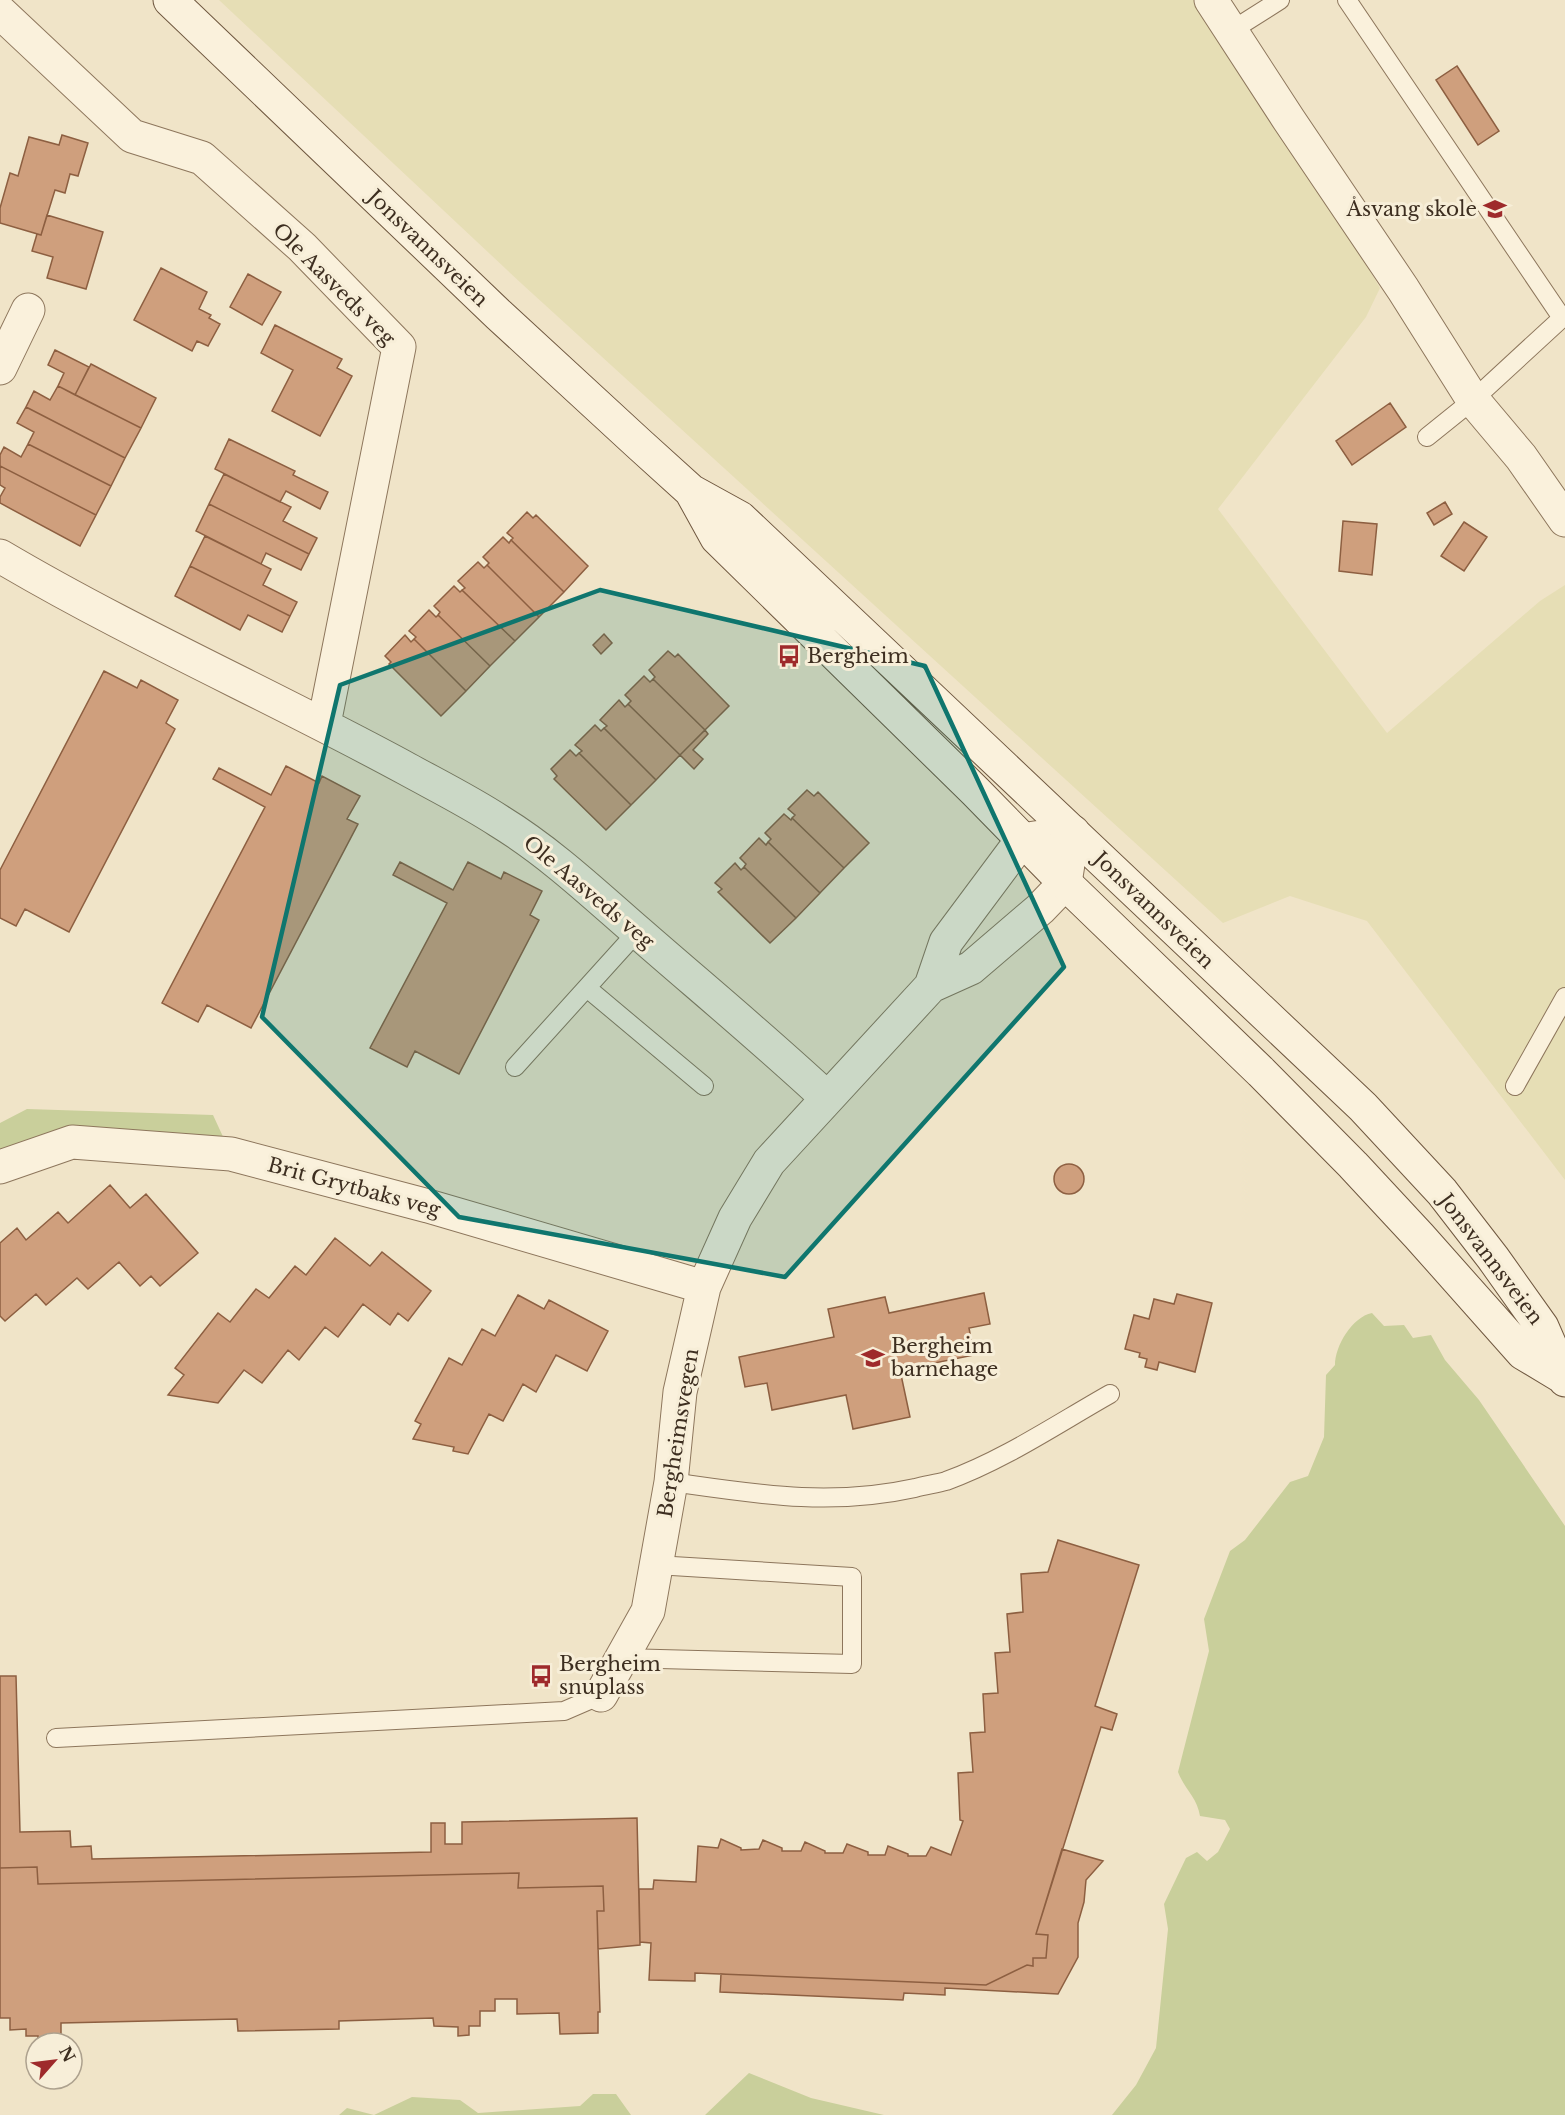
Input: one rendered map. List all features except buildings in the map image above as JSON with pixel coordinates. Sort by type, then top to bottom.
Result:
[{"type":"street","name":"Jonsvannsveien","points":[[170,0],[499,315],[691,491],[740,518],[1363,1107],[1442,1192],[1493,1258],[1542,1327],[1564,1379]]},
{"type":"street","points":[[1211,0],[1473,400],[1521,458],[1565,520]]},
{"type":"street","name":"Ole Aasveds veg","points":[[0,12],[132,136],[202,158],[302,247],[399,347],[324,724]]},
{"type":"street","points":[[0,368],[28,310]]},
{"type":"street","name":"Jonsvannsveien","points":[[691,491],[717,538],[1353,1165],[1522,1353],[1564,1379]]},
{"type":"street","name":"Ole Aasveds veg","points":[[0,556],[86,605],[324,724],[499,821],[543,851],[597,894],[752,1029],[827,1098]]},
{"type":"street","points":[[1022,840],[1073,832],[1065,883]]},
{"type":"street","name":"Bergheimsvegen","points":[[931,986],[946,942],[1022,840]]},
{"type":"street","name":"Bergheimsvegen","points":[[601,1695],[648,1611],[671,1482],[680,1392],[704,1287],[735,1218],[769,1162],[931,986],[971,968],[1040,909],[1065,883]]},
{"type":"street","name":"Brit Grytbaks veg","points":[[0,1167],[72,1142],[231,1154],[428,1206],[704,1287]]},
{"type":"lane","points":[[1231,31],[1280,0]]},
{"type":"lane","points":[[1347,0],[1563,319],[1473,400],[1427,436]]},
{"type":"lane","points":[[515,1067],[638,932]]},
{"type":"lane","points":[[587,988],[704,1086]]},
{"type":"lane","points":[[1515,1086],[1565,997]]},
{"type":"lane","points":[[671,1482],[777,1497],[828,1499],[884,1495],[945,1481],[1007,1454],[1110,1394]]},
{"type":"lane","points":[[622,1658],[852,1664],[852,1577],[656,1565]]},
{"type":"lane","points":[[56,1738],[564,1712],[601,1695]]},
{"type":"highlighted area","points":[[600,590],[925,666],[1064,967],[785,1277],[459,1217],[262,1017],[340,685]]},
{"type":"shaded area","points":[[219,0],[1211,0],[1380,288],[1366,317],[1218,509],[1387,733],[1540,601],[1565,585],[1565,1180],[1367,921],[1290,896],[1223,923],[522,284]]},
{"type":"green space","points":[[27,1109],[213,1115],[231,1154],[72,1142],[0,1167],[0,1123]]},
{"type":"green space","points":[[1372,1313],[1384,1326],[1404,1325],[1413,1338],[1431,1335],[1445,1360],[1479,1400],[1565,1526],[1565,2115],[1112,2115],[1136,2085],[1156,2048],[1168,1929],[1164,1904],[1186,1858],[1197,1852],[1207,1861],[1218,1852],[1230,1829],[1225,1820],[1200,1816],[1178,1772],[1209,1651],[1204,1619],[1230,1551],[1245,1540],[1290,1482],[1308,1476],[1324,1437],[1326,1375],[1335,1365],[1338,1349],[1346,1333],[1358,1320]]},
{"type":"green space","points":[[749,2073],[811,2098],[884,2115],[705,2115]]},
{"type":"green space","points":[[593,2094],[616,2094],[631,2115],[374,2115],[412,2097],[460,2100],[478,2113],[580,2106]]},
{"type":"green space","points":[[347,2108],[374,2115],[339,2115]]},
{"type":"place","name":"Åsvang skole","points":[[1495,209]]},
{"type":"place","name":"Bergheim","points":[[789,656]]},
{"type":"place","name":"Bergheim barnehage","points":[[873,1358]]},
{"type":"place","name":"Bergheim snuplass","points":[[541,1676]]}]
